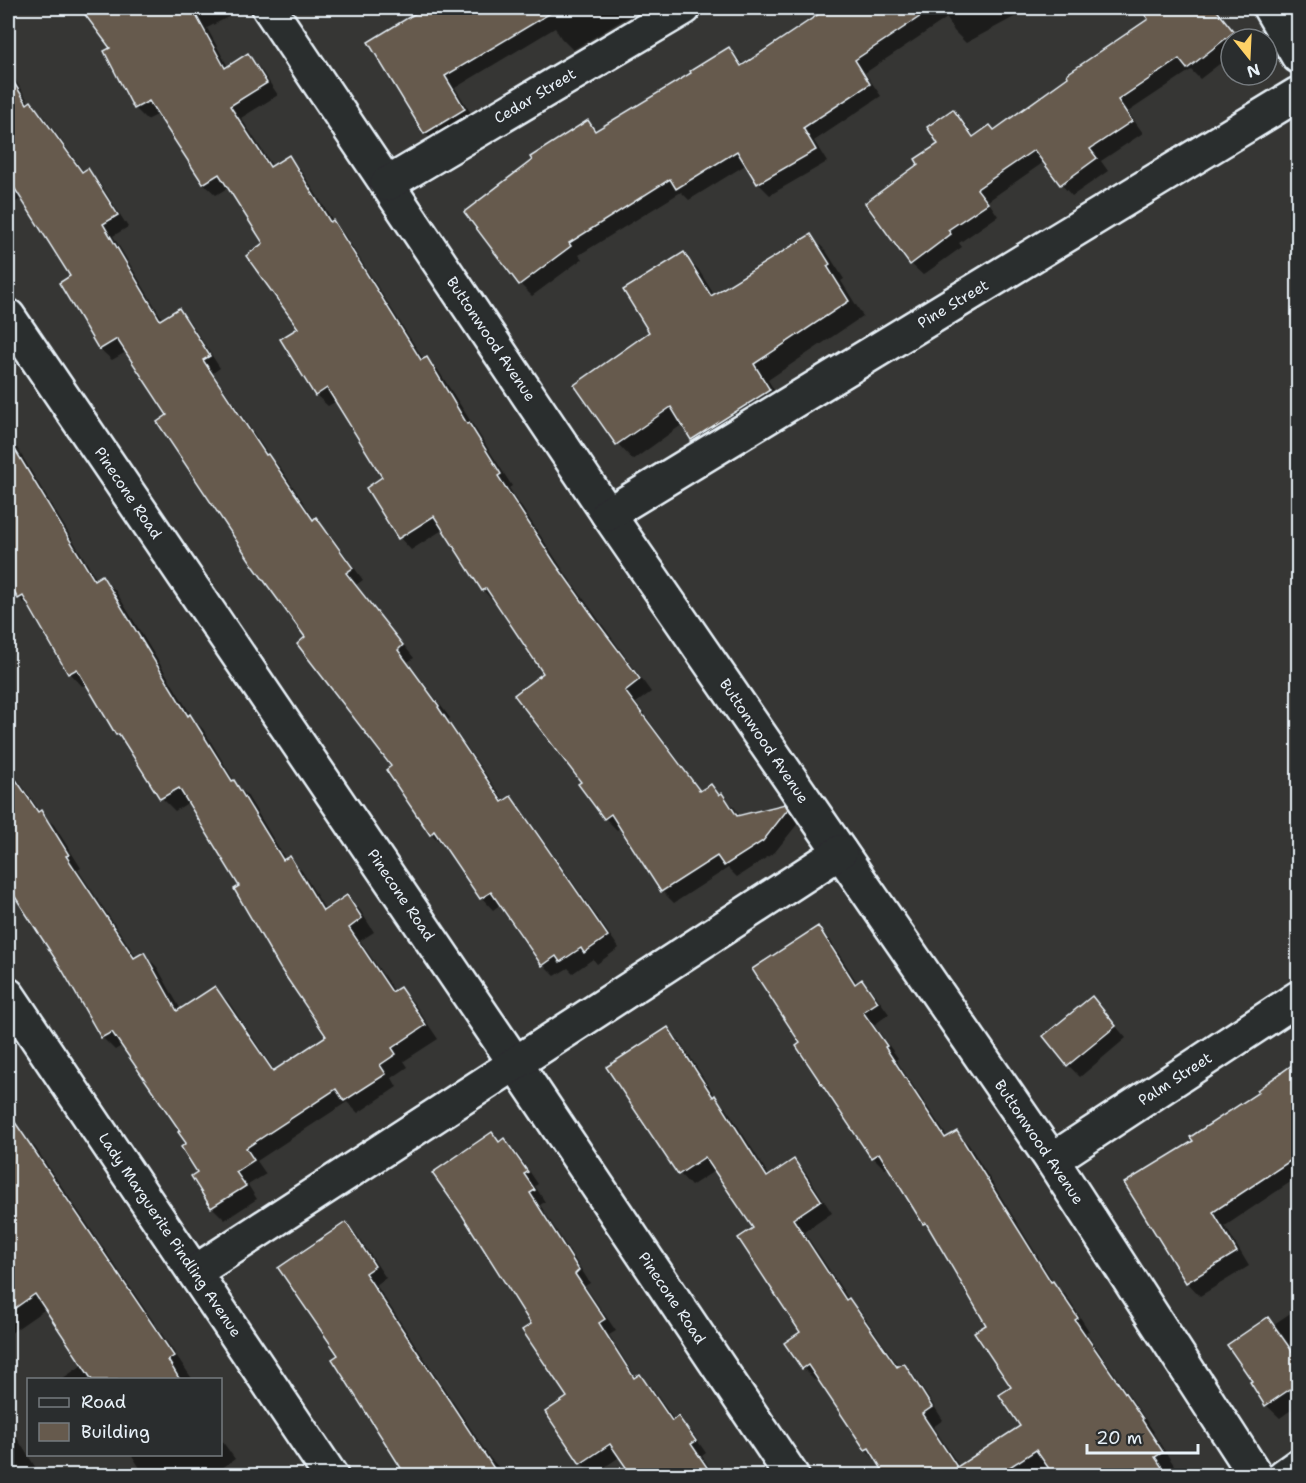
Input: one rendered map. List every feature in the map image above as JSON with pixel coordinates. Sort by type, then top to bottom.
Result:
[{"type":"street","name":"Buttonwood Avenue","points":[[269,8],[608,514],[1052,1160],[1256,1476]]},
{"type":"street","name":"Cedar Street","points":[[387,184],[684,8]]},
{"type":"street","points":[[1270,8],[1299,56]]},
{"type":"street","name":"Pine Street","points":[[608,514],[1299,94]]},
{"type":"street","name":"Pinecone Road","points":[[8,316],[792,1476]]},
{"type":"street","points":[[195,1272],[840,852]]},
{"type":"street","name":"Lady Marguerite Pindling Avenue","points":[[8,995],[331,1476]]},
{"type":"street","name":"Palm Street","points":[[1052,1160],[1299,998]]},
{"type":"street","points":[[1284,1476],[1299,1466]]},
{"type":"building","points":[[80,8],[192,8],[225,68],[248,53],[267,83],[230,106],[270,167],[289,155],[330,222],[333,220],[421,360],[427,357],[467,424],[469,423],[501,474],[498,476],[555,563],[640,679],[625,691],[700,791],[711,784],[719,795],[722,793],[737,816],[785,804],[788,809],[763,841],[724,866],[717,856],[661,892],[611,814],[604,819],[578,784],[581,782],[514,695],[543,673],[486,588],[482,591],[434,516],[398,539],[366,488],[382,477],[327,388],[315,396],[280,339],[298,328],[246,256],[263,243],[219,174],[203,184],[149,101],[134,109],[104,51],[110,48]]},
{"type":"building","points":[[424,8],[559,8],[445,76],[465,109],[424,134],[368,42]]},
{"type":"building","points":[[828,8],[933,8],[855,60],[870,84],[803,128],[816,150],[757,184],[737,151],[676,189],[670,179],[569,243],[571,246],[519,285],[464,212],[532,160],[530,157],[588,120],[595,131],[691,73],[690,71],[729,47],[741,66]]},
{"type":"building","points":[[1140,8],[1215,8],[1230,27],[1219,27],[1219,44],[1187,69],[1179,59],[1118,100],[1132,121],[1090,149],[1097,158],[1060,185],[1034,150],[977,189],[988,203],[948,230],[951,234],[910,265],[865,203],[918,164],[915,159],[938,144],[927,127],[953,109],[973,137],[990,125],[994,130],[1068,77],[1067,74],[1148,19]]},
{"type":"building","points":[[8,73],[27,104],[31,101],[82,172],[88,168],[118,215],[103,224],[160,320],[179,308],[210,356],[203,360],[266,455],[268,454],[313,520],[316,517],[353,568],[346,573],[403,645],[398,650],[439,706],[502,802],[511,796],[608,936],[584,953],[581,948],[560,962],[556,956],[542,966],[491,892],[480,899],[434,831],[430,835],[386,770],[391,766],[297,644],[305,637],[254,567],[157,422],[167,415],[117,339],[99,350],[59,283],[70,276],[8,178]]},
{"type":"building","points":[[811,234],[830,264],[827,266],[849,301],[754,364],[770,390],[691,440],[671,407],[616,445],[574,385],[649,332],[623,290],[684,252],[711,296]]},
{"type":"building","points":[[8,438],[94,580],[102,575],[188,716],[190,714],[232,781],[234,780],[283,860],[290,856],[323,911],[347,895],[362,918],[349,928],[392,992],[400,987],[426,1025],[392,1048],[396,1054],[380,1065],[386,1074],[344,1101],[336,1089],[246,1148],[254,1160],[236,1172],[246,1186],[211,1208],[191,1176],[197,1172],[181,1147],[186,1143],[178,1132],[180,1131],[112,1032],[101,1038],[61,968],[8,886],[8,768],[38,812],[41,810],[69,855],[66,856],[134,958],[144,952],[177,1011],[215,986],[273,1071],[326,1036],[280,968],[234,889],[239,886],[179,788],[160,799],[119,734],[116,735],[77,669],[68,674],[23,596],[18,599],[8,582]]},
{"type":"building","points":[[818,926],[855,984],[862,979],[878,1002],[863,1012],[945,1138],[957,1131],[1051,1282],[1053,1281],[1078,1318],[1075,1320],[1143,1419],[1163,1452],[1155,1457],[1168,1476],[1054,1476],[1036,1450],[996,1476],[886,1476],[869,1448],[865,1450],[808,1365],[802,1369],[784,1343],[800,1332],[738,1238],[753,1228],[705,1157],[678,1175],[606,1067],[668,1027],[767,1177],[794,1159],[821,1200],[793,1219],[846,1300],[849,1298],[897,1367],[904,1363],[932,1407],[922,1414],[957,1467],[1020,1426],[999,1395],[1011,1387],[974,1332],[986,1325],[926,1223],[923,1224],[879,1153],[871,1158],[796,1046],[800,1043],[752,969]]},
{"type":"building","points":[[1092,996],[1116,1026],[1067,1066],[1043,1036]]},
{"type":"building","points":[[1299,1060],[1299,1155],[1213,1212],[1237,1252],[1186,1283],[1124,1183],[1193,1141],[1190,1137],[1259,1092],[1257,1090]]},
{"type":"building","points":[[8,1112],[174,1356],[168,1360],[179,1378],[91,1378],[35,1294],[8,1313]]},
{"type":"building","points":[[492,1132],[499,1142],[504,1138],[528,1172],[524,1174],[535,1190],[530,1193],[579,1270],[575,1274],[605,1319],[599,1323],[634,1378],[640,1374],[672,1421],[678,1416],[696,1441],[691,1444],[713,1476],[632,1476],[610,1444],[580,1464],[545,1412],[567,1397],[522,1330],[531,1324],[462,1215],[432,1173]]},
{"type":"building","points":[[346,1222],[375,1266],[365,1273],[499,1476],[406,1476],[332,1359],[338,1355],[278,1268]]},
{"type":"building","points":[[1268,1317],[1299,1361],[1299,1383],[1265,1406],[1250,1382],[1252,1381],[1227,1345]]}]
